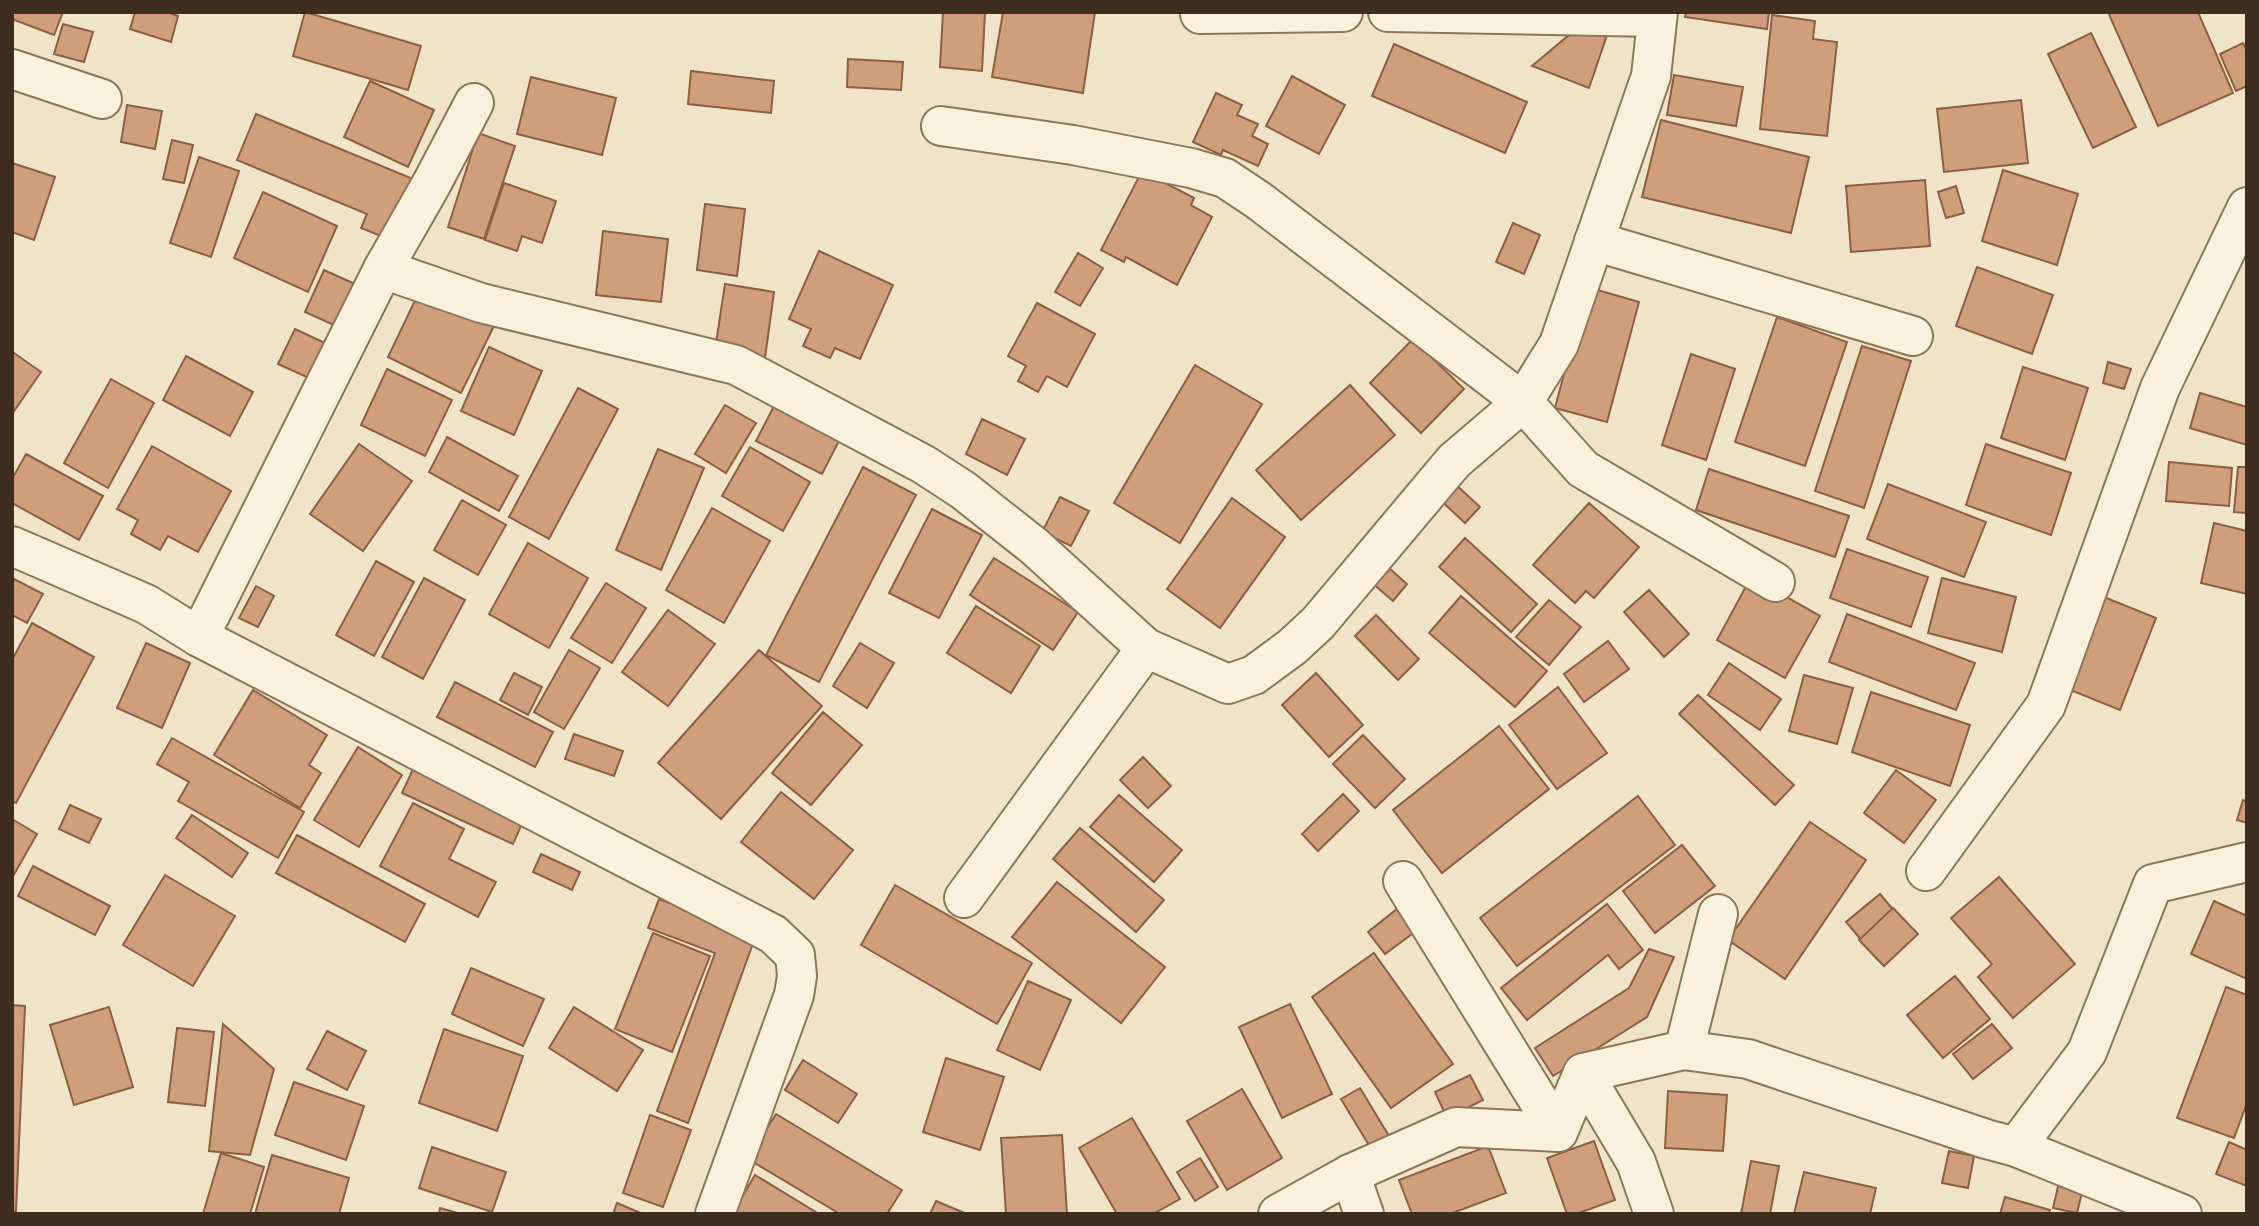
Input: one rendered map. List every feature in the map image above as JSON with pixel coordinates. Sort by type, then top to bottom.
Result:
[{"type":"street","points":[[1200,14],[1343,12]]},
{"type":"street","points":[[383,269],[481,303],[736,365],[923,464],[962,490],[1034,546],[1146,648],[1228,684],[1254,675],[1292,647],[1318,623],[1454,461],[1523,402],[1559,344],[1651,76],[1658,15],[1388,12]]},
{"type":"street","points":[[12,69],[102,99]]},
{"type":"street","points":[[199,637],[383,269],[474,103]]},
{"type":"street","points":[[941,126],[1073,145],[1191,168],[1225,178],[1523,402],[1583,469],[1775,582]]},
{"type":"street","points":[[1926,871],[2046,705],[2160,388],[2247,207]]},
{"type":"street","points":[[1594,241],[1913,336]]},
{"type":"street","points":[[12,546],[146,604],[199,637],[773,934],[795,955],[797,976],[794,995],[715,1214]]},
{"type":"street","points":[[964,898],[1146,648]]},
{"type":"street","points":[[2016,1147],[2087,1052],[2153,884],[2247,862]]},
{"type":"street","points":[[1403,881],[1558,1132]]},
{"type":"street","points":[[1684,1050],[1718,914]]},
{"type":"street","points":[[1583,1073],[1684,1050],[1748,1059],[2016,1147],[2182,1214]]},
{"type":"street","points":[[1558,1132],[1583,1073]]},
{"type":"street","points":[[1583,1073],[1636,1162],[1654,1214]]},
{"type":"street","points":[[1278,1214],[1350,1174],[1456,1127],[1558,1132]]},
{"type":"street","points":[[1350,1174],[1364,1214]]},
{"type":"building","points":[[12,12],[63,12],[54,35],[12,19]]},
{"type":"building","points":[[135,12],[167,12],[178,16],[171,42],[130,29]]},
{"type":"building","points":[[305,12],[421,46],[408,90],[293,56]]},
{"type":"building","points":[[943,12],[985,12],[982,71],[940,67]]},
{"type":"building","points":[[1003,12],[1095,12],[1083,93],[992,77]]},
{"type":"building","points":[[1686,12],[1769,12],[1767,29],[1685,17]]},
{"type":"building","points":[[2108,12],[2198,12],[2233,93],[2158,126]]},
{"type":"building","points":[[1772,15],[1815,21],[1813,39],[1837,42],[1827,136],[1760,129]]},
{"type":"building","points":[[63,24],[93,32],[84,62],[54,54]]},
{"type":"building","points":[[1581,25],[1607,35],[1589,88],[1532,66]]},
{"type":"building","points":[[2091,33],[2136,127],[2093,148],[2048,54]]},
{"type":"building","points":[[2243,43],[2247,51],[2247,86],[2236,91],[2220,54]]},
{"type":"building","points":[[1394,44],[1527,102],[1505,153],[1372,96]]},
{"type":"building","points":[[848,59],[903,62],[901,90],[847,87]]},
{"type":"building","points":[[691,71],[774,81],[771,113],[688,104]]},
{"type":"building","points":[[1674,75],[1743,87],[1736,126],[1667,115]]},
{"type":"building","points":[[1292,76],[1345,105],[1319,154],[1266,126]]},
{"type":"building","points":[[531,77],[616,98],[602,155],[517,134]]},
{"type":"building","points":[[370,81],[434,110],[408,167],[344,137]]},
{"type":"building","points":[[1216,93],[1242,105],[1237,115],[1258,124],[1252,136],[1268,144],[1258,166],[1223,150],[1221,155],[1193,142]]},
{"type":"building","points":[[2021,100],[2028,163],[1944,172],[1937,109]]},
{"type":"building","points":[[127,105],[162,111],[155,149],[121,142]]},
{"type":"building","points":[[256,114],[413,179],[388,239],[361,228],[367,214],[237,160]]},
{"type":"building","points":[[1661,120],[1809,157],[1791,233],[1642,197]]},
{"type":"building","points":[[478,133],[515,146],[484,239],[448,227]]},
{"type":"building","points":[[172,140],[193,145],[184,183],[163,179]]},
{"type":"building","points":[[199,157],[239,171],[211,257],[170,243]]},
{"type":"building","points":[[12,163],[55,177],[34,240],[12,232]]},
{"type":"building","points":[[2003,170],[2078,194],[2057,265],[1982,241]]},
{"type":"building","points":[[1142,171],[1194,198],[1191,205],[1212,217],[1177,285],[1126,257],[1124,262],[1101,250]]},
{"type":"building","points":[[1925,180],[1930,246],[1851,252],[1846,186]]},
{"type":"building","points":[[504,183],[556,201],[542,243],[522,236],[517,251],[485,240]]},
{"type":"building","points":[[1956,186],[1964,213],[1946,218],[1938,192]]},
{"type":"building","points":[[263,192],[337,226],[308,292],[234,258]]},
{"type":"building","points":[[705,204],[745,209],[737,276],[697,270]]},
{"type":"building","points":[[1513,223],[1540,235],[1524,274],[1496,262]]},
{"type":"building","points":[[603,231],[668,239],[661,302],[596,295]]},
{"type":"building","points":[[819,251],[893,285],[860,359],[835,348],[830,358],[803,346],[811,329],[789,319]]},
{"type":"building","points":[[1078,253],[1103,268],[1080,306],[1055,292]]},
{"type":"building","points":[[1977,267],[2053,295],[2032,354],[1956,326]]},
{"type":"building","points":[[324,270],[355,284],[336,326],[305,312]]},
{"type":"building","points":[[725,284],[774,292],[765,358],[715,350]]},
{"type":"building","points":[[1587,287],[1639,302],[1607,422],[1555,408]]},
{"type":"building","points":[[420,290],[494,326],[461,393],[388,357]]},
{"type":"building","points":[[1037,303],[1095,334],[1067,387],[1047,376],[1038,392],[1018,381],[1026,366],[1008,356]]},
{"type":"building","points":[[1777,317],[1847,342],[1805,466],[1735,442]]},
{"type":"building","points":[[295,329],[327,344],[311,379],[278,364]]},
{"type":"building","points":[[1413,339],[1464,389],[1421,433],[1370,383]]},
{"type":"building","points":[[1862,346],[1911,361],[1864,508],[1815,491]]},
{"type":"building","points":[[489,347],[542,371],[514,435],[461,411]]},
{"type":"building","points":[[14,353],[41,372],[12,414],[12,355]]},
{"type":"building","points":[[1691,354],[1735,369],[1706,460],[1662,445]]},
{"type":"building","points":[[186,356],[253,392],[230,436],[163,400]]},
{"type":"building","points":[[2108,362],[2131,369],[2124,389],[2103,383]]},
{"type":"building","points":[[1195,365],[1262,404],[1180,543],[1114,503]]},
{"type":"building","points":[[2023,367],[2088,388],[2065,460],[2001,438]]},
{"type":"building","points":[[387,369],[452,400],[425,456],[361,425]]},
{"type":"building","points":[[111,379],[154,403],[108,488],[64,463]]},
{"type":"building","points":[[1350,385],[1395,435],[1301,520],[1256,470]]},
{"type":"building","points":[[578,388],[618,409],[549,539],[509,517]]},
{"type":"building","points":[[2200,393],[2247,407],[2247,445],[2190,428]]},
{"type":"building","points":[[775,404],[841,437],[822,474],[756,441]]},
{"type":"building","points":[[725,405],[756,423],[726,473],[695,454]]},
{"type":"building","points":[[982,419],[1025,439],[1007,475],[966,454]]},
{"type":"building","points":[[447,437],[518,476],[499,511],[429,472]]},
{"type":"building","points":[[359,444],[412,481],[363,551],[310,514]]},
{"type":"building","points":[[1986,444],[2071,473],[2051,535],[1966,505]]},
{"type":"building","points":[[152,446],[231,491],[198,552],[168,536],[160,550],[131,534],[138,520],[117,509]]},
{"type":"building","points":[[750,447],[810,482],[783,531],[722,496]]},
{"type":"building","points":[[658,449],[704,468],[661,570],[616,550]]},
{"type":"building","points":[[26,454],[103,496],[79,540],[12,503],[12,479]]},
{"type":"building","points":[[2169,462],[2232,468],[2229,506],[2166,501]]},
{"type":"building","points":[[863,467],[916,495],[819,682],[766,655]]},
{"type":"building","points":[[2238,467],[2247,467],[2247,513],[2234,512]]},
{"type":"building","points":[[1709,469],[1849,516],[1835,557],[1696,510]]},
{"type":"building","points":[[1453,482],[1480,507],[1465,523],[1438,498]]},
{"type":"building","points":[[1888,484],[1986,522],[1964,577],[1867,539]]},
{"type":"building","points":[[1060,497],[1089,511],[1071,546],[1042,532]]},
{"type":"building","points":[[1232,498],[1285,537],[1220,628],[1167,589]]},
{"type":"building","points":[[462,500],[506,525],[478,575],[434,550]]},
{"type":"building","points":[[1589,503],[1639,547],[1594,598],[1586,591],[1575,603],[1533,565]]},
{"type":"building","points":[[712,508],[770,541],[724,623],[666,590]]},
{"type":"building","points":[[932,509],[982,535],[939,618],[889,593]]},
{"type":"building","points":[[2214,523],[2247,531],[2247,594],[2201,583]]},
{"type":"building","points":[[1465,538],[1537,604],[1511,632],[1439,567]]},
{"type":"building","points":[[528,543],[588,578],[549,648],[489,614]]},
{"type":"building","points":[[1847,549],[1928,577],[1911,627],[1830,598]]},
{"type":"building","points":[[994,558],[1078,612],[1053,650],[970,595]]},
{"type":"building","points":[[1380,560],[1407,584],[1393,601],[1365,577]]},
{"type":"building","points":[[376,561],[414,582],[374,656],[336,635]]},
{"type":"building","points":[[1751,577],[1820,616],[1785,678],[1717,640]]},
{"type":"building","points":[[12,578],[43,594],[27,623],[12,615]]},
{"type":"building","points":[[424,578],[465,600],[423,679],[382,657]]},
{"type":"building","points":[[1942,578],[2016,597],[2002,652],[1928,633]]},
{"type":"building","points":[[606,583],[646,608],[612,663],[571,638]]},
{"type":"building","points":[[256,586],[274,596],[258,627],[239,618]]},
{"type":"building","points":[[1649,590],[1689,634],[1664,657],[1624,612]]},
{"type":"building","points":[[2094,593],[2156,618],[2120,710],[2058,685]]},
{"type":"building","points":[[1461,596],[1547,671],[1515,707],[1429,633]]},
{"type":"building","points":[[1549,600],[1581,627],[1549,665],[1516,637]]},
{"type":"building","points":[[976,606],[1040,646],[1011,693],[947,653]]},
{"type":"building","points":[[668,610],[715,644],[668,706],[622,672]]},
{"type":"building","points":[[1847,614],[1975,663],[1956,710],[1829,662]]},
{"type":"building","points":[[1376,615],[1419,659],[1398,680],[1355,636]]},
{"type":"building","points":[[32,623],[94,657],[16,803],[12,801],[12,660]]},
{"type":"building","points":[[1608,641],[1629,669],[1584,702],[1564,674]]},
{"type":"building","points":[[146,643],[190,663],[162,728],[117,708]]},
{"type":"building","points":[[860,643],[894,663],[867,708],[833,686]]},
{"type":"building","points":[[569,650],[600,668],[564,729],[534,712]]},
{"type":"building","points":[[759,650],[822,706],[721,819],[658,763]]},
{"type":"building","points":[[1729,663],[1781,699],[1760,730],[1708,695]]},
{"type":"building","points":[[514,673],[542,687],[528,715],[500,700]]},
{"type":"building","points":[[1316,673],[1363,725],[1329,757],[1282,705]]},
{"type":"building","points":[[1804,675],[1853,688],[1837,744],[1789,731]]},
{"type":"building","points":[[455,682],[553,732],[535,767],[437,717]]},
{"type":"building","points":[[1558,687],[1607,753],[1557,789],[1509,725]]},
{"type":"building","points":[[253,690],[327,735],[309,765],[321,773],[300,808],[214,755]]},
{"type":"building","points":[[1871,692],[1970,725],[1950,786],[1852,752]]},
{"type":"building","points":[[1698,695],[1794,785],[1775,805],[1679,714]]},
{"type":"building","points":[[823,712],[862,745],[811,805],[772,773]]},
{"type":"building","points":[[1499,726],[1549,789],[1442,873],[1393,810]]},
{"type":"building","points":[[574,734],[623,751],[614,776],[565,759]]},
{"type":"building","points":[[1363,735],[1405,779],[1375,808],[1333,764]]},
{"type":"building","points":[[172,738],[304,812],[278,858],[178,801],[189,782],[157,764]]},
{"type":"building","points":[[358,747],[402,775],[359,847],[314,820]]},
{"type":"building","points":[[1143,757],[1171,786],[1148,808],[1120,780]]},
{"type":"building","points":[[414,767],[525,817],[513,844],[402,793]]},
{"type":"building","points":[[1896,770],[1936,800],[1904,843],[1864,813]]},
{"type":"building","points":[[781,792],[853,850],[814,899],[741,842]]},
{"type":"building","points":[[1343,794],[1359,811],[1318,851],[1302,834]]},
{"type":"building","points":[[1119,795],[1182,850],[1154,882],[1090,827]]},
{"type":"building","points":[[1638,796],[1675,845],[1517,966],[1480,918]]},
{"type":"building","points":[[2243,800],[2247,802],[2247,823],[2237,820]]},
{"type":"building","points":[[413,803],[464,829],[449,859],[496,882],[478,917],[380,866]]},
{"type":"building","points":[[70,805],[101,819],[89,843],[59,829]]},
{"type":"building","points":[[192,815],[248,853],[232,877],[176,838]]},
{"type":"building","points":[[12,819],[37,834],[12,878]]},
{"type":"building","points":[[1810,822],[1866,860],[1785,979],[1728,940]]},
{"type":"building","points":[[1080,828],[1164,900],[1136,932],[1053,859]]},
{"type":"building","points":[[297,835],[425,904],[405,942],[276,873]]},
{"type":"building","points":[[1682,845],[1715,886],[1655,933],[1623,891]]},
{"type":"building","points":[[541,854],[580,872],[572,890],[533,872]]},
{"type":"building","points":[[33,866],[110,906],[95,935],[18,896]]},
{"type":"building","points":[[165,875],[235,916],[193,986],[123,945]]},
{"type":"building","points":[[1999,877],[2075,964],[2013,1018],[1978,977],[1992,964],[1951,918]]},
{"type":"building","points":[[1057,882],[1165,967],[1121,1023],[1012,937]]},
{"type":"building","points":[[895,885],[1032,963],[997,1024],[861,945]]},
{"type":"building","points":[[1880,894],[1912,932],[1878,960],[1846,922]]},
{"type":"building","points":[[659,899],[756,935],[688,1123],[657,1111],[715,953],[648,928]]},
{"type":"building","points":[[2214,901],[2247,916],[2247,979],[2191,954]]},
{"type":"building","points":[[1607,904],[1643,950],[1619,969],[1608,955],[1527,1020],[1501,988]]},
{"type":"building","points":[[1402,905],[1420,928],[1385,954],[1368,932]]},
{"type":"building","points":[[1893,908],[1918,934],[1884,966],[1859,940]]},
{"type":"building","points":[[653,933],[710,956],[672,1052],[615,1029]]},
{"type":"building","points":[[1649,949],[1674,957],[1647,1017],[1553,1076],[1535,1048],[1629,988]]},
{"type":"building","points":[[1374,953],[1453,1064],[1391,1108],[1312,997]]},
{"type":"building","points":[[471,968],[544,999],[523,1046],[452,1014]]},
{"type":"building","points":[[1955,976],[1990,1019],[1943,1058],[1907,1015]]},
{"type":"building","points":[[1028,981],[1071,1000],[1040,1070],[997,1050]]},
{"type":"building","points":[[2226,987],[2247,995],[2247,1103],[2234,1138],[2177,1118]]},
{"type":"building","points":[[1290,1004],[1332,1094],[1282,1118],[1239,1027]]},
{"type":"building","points":[[12,1005],[25,1006],[16,1211],[12,1211]]},
{"type":"building","points":[[109,1007],[133,1087],[74,1105],[50,1025]]},
{"type":"building","points":[[574,1007],[643,1050],[617,1091],[549,1048]]},
{"type":"building","points":[[223,1024],[274,1069],[250,1155],[209,1151]]},
{"type":"building","points":[[1992,1024],[2012,1048],[1973,1079],[1953,1054]]},
{"type":"building","points":[[177,1028],[214,1032],[205,1106],[168,1102]]},
{"type":"building","points":[[444,1029],[523,1056],[497,1131],[419,1103]]},
{"type":"building","points":[[327,1031],[366,1051],[347,1090],[307,1069]]},
{"type":"building","points":[[946,1058],[1004,1077],[980,1150],[923,1132]]},
{"type":"building","points":[[803,1060],[857,1094],[838,1123],[785,1090]]},
{"type":"building","points":[[1470,1075],[1483,1100],[1447,1118],[1435,1092]]},
{"type":"building","points":[[294,1082],[364,1106],[346,1160],[275,1135]]},
{"type":"building","points":[[1360,1088],[1389,1136],[1370,1147],[1341,1099]]},
{"type":"building","points":[[1242,1089],[1282,1158],[1227,1190],[1187,1121]]},
{"type":"building","points":[[1668,1091],[1727,1095],[1723,1151],[1665,1148]]},
{"type":"building","points":[[776,1114],[902,1190],[887,1214],[840,1214],[748,1159]]},
{"type":"building","points":[[650,1115],[691,1130],[663,1207],[623,1193]]},
{"type":"building","points":[[1132,1118],[1180,1199],[1153,1214],[1117,1214],[1079,1148]]},
{"type":"building","points":[[1062,1135],[1067,1214],[1006,1214],[1001,1138]]},
{"type":"building","points":[[1594,1141],[1615,1200],[1576,1214],[1567,1214],[1547,1158]]},
{"type":"building","points":[[2229,1142],[2247,1150],[2247,1186],[2216,1174]]},
{"type":"building","points":[[1488,1146],[1506,1193],[1450,1214],[1412,1214],[1399,1180]]},
{"type":"building","points":[[432,1147],[506,1172],[492,1212],[419,1188]]},
{"type":"building","points":[[1949,1151],[1974,1156],[1968,1188],[1942,1183]]},
{"type":"building","points":[[221,1153],[264,1167],[250,1214],[203,1214]]},
{"type":"building","points":[[272,1155],[349,1178],[339,1214],[255,1214]]},
{"type":"building","points":[[1200,1158],[1218,1187],[1195,1201],[1177,1172]]},
{"type":"building","points":[[1751,1161],[1779,1166],[1770,1214],[1741,1214]]},
{"type":"building","points":[[1804,1172],[1876,1188],[1870,1214],[1794,1214]]},
{"type":"building","points":[[755,1175],[819,1214],[732,1214]]},
{"type":"building","points":[[2060,1178],[2084,1184],[2077,1213],[2053,1208]]},
{"type":"building","points":[[2005,1197],[2050,1210],[2049,1214],[2000,1214]]},
{"type":"building","points":[[936,1201],[967,1214],[930,1214]]},
{"type":"building","points":[[617,1203],[643,1214],[613,1214]]},
{"type":"building","points":[[440,1208],[461,1214],[439,1214]]}]
